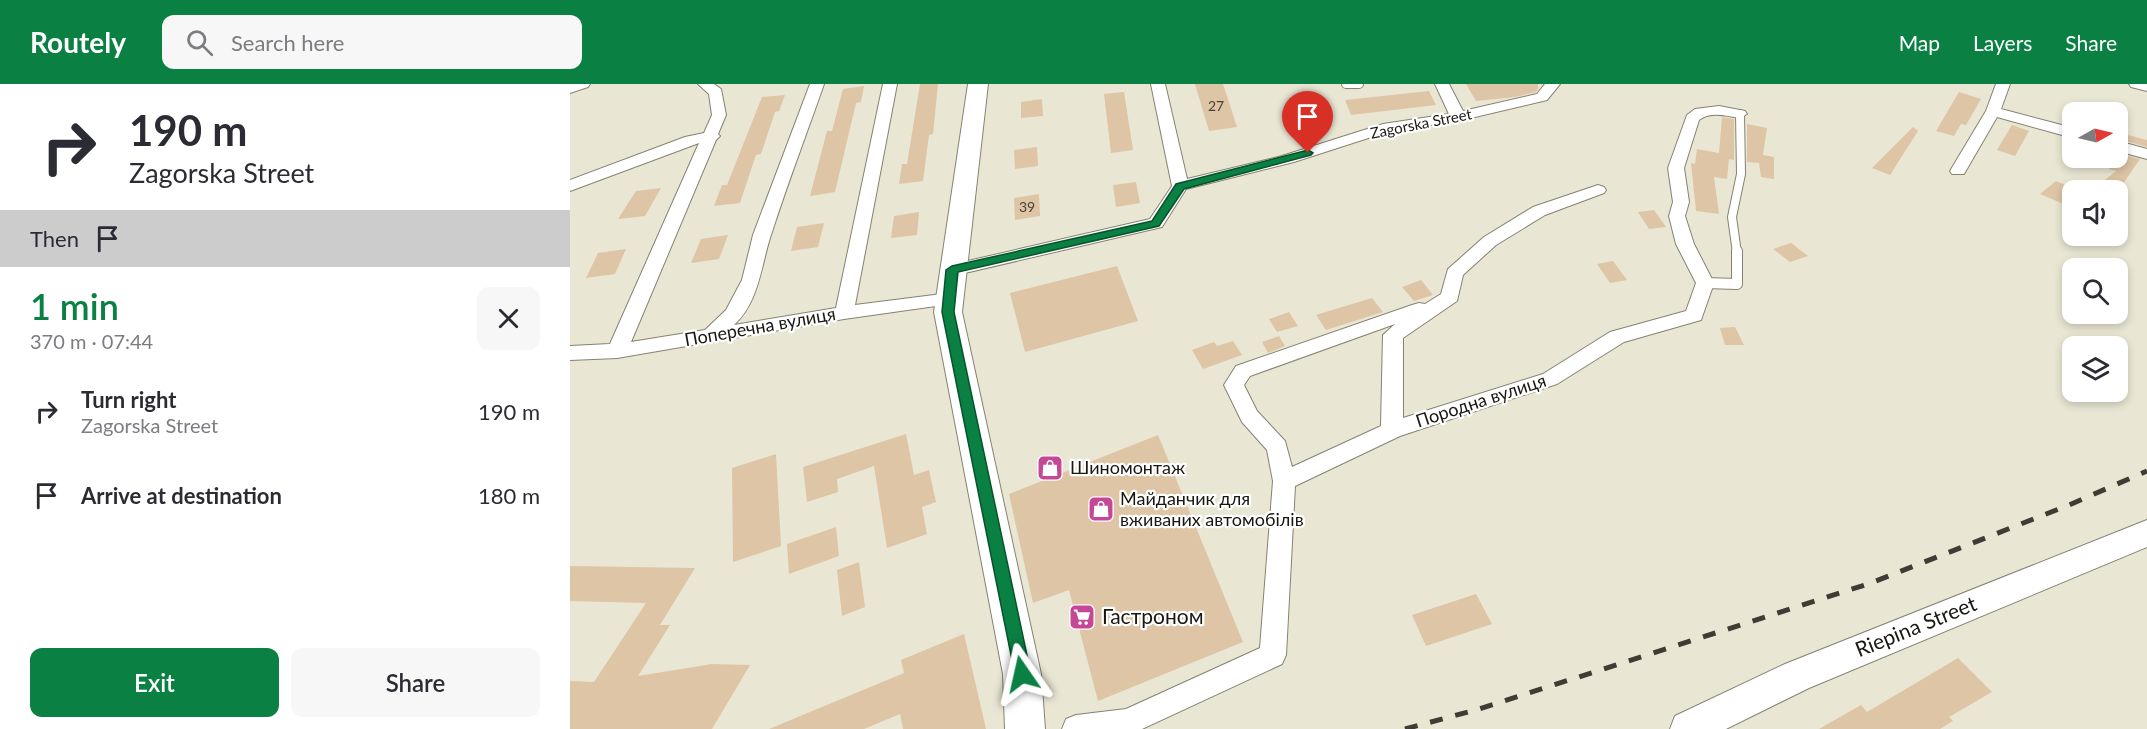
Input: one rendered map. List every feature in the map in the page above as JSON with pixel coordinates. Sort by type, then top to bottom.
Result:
[{"type":"main road","points":[[978,84],[948,312],[1022,674],[1025,729]]},
{"type":"street","points":[[570,89],[583,84]]},
{"type":"street","points":[[617,351],[712,136],[719,115],[716,92],[705,84]]},
{"type":"street","points":[[709,337],[734,314],[751,280],[762,235],[818,84]]},
{"type":"street","points":[[844,313],[890,84]]},
{"type":"street","points":[[951,284],[1155,223],[1180,186],[1158,84]]},
{"type":"street","points":[[1442,84],[1458,117]]},
{"type":"street","name":"Zagorska Street","points":[[1180,186],[1288,159],[1388,127],[1458,117],[1542,97],[1553,84]]},
{"type":"street","points":[[1958,171],[1993,111],[2004,84]]},
{"type":"street","points":[[2136,84],[2147,87]]},
{"type":"street","points":[[1705,283],[1685,244],[1677,216],[1681,202],[1676,168],[1692,118],[1700,112],[1719,110],[1740,114]]},
{"type":"street","points":[[1993,111],[2062,130]]},
{"type":"street","points":[[570,186],[690,140],[712,136]]},
{"type":"street","points":[[2128,149],[2147,154]]},
{"type":"street","points":[[1076,729],[1127,722],[1273,655],[1284,480],[1277,447],[1249,416],[1234,385],[1243,371],[1450,297],[1454,273],[1490,240],[1539,211],[1598,190]]},
{"type":"street","name":"Породна вулиця","points":[[1284,480],[1392,430],[1550,379],[1617,337],[1694,315],[1705,283]]},
{"type":"street","name":"Поперечна вулиця","points":[[570,353],[617,351],[844,313],[951,284]]},
{"type":"street","name":"Породна вулиця","points":[[1392,430],[1394,335],[1450,297]]},
{"type":"street","name":"Riepina Street","points":[[1688,729],[1797,676],[2147,533]]},
{"type":"lane","points":[[1346,84],[1359,84]]},
{"type":"lane","points":[[1705,283],[1737,284],[1738,261],[1732,217],[1741,174],[1740,114]]},
{"type":"building","points":[[920,84],[938,84],[933,134],[929,135],[923,181],[899,184],[902,164],[907,164]]},
{"type":"building","points":[[1195,84],[1223,84],[1237,127],[1209,131]]},
{"type":"building","points":[[1466,84],[1538,84],[1538,89],[1536,92],[1515,97],[1476,101]]},
{"type":"building","points":[[864,86],[861,102],[856,103],[835,192],[810,196],[827,131],[832,131],[843,89]]},
{"type":"building","points":[[1429,91],[1436,105],[1351,115],[1345,100]]},
{"type":"building","points":[[1124,92],[1133,150],[1111,153],[1104,94]]},
{"type":"building","points":[[1959,92],[1981,99],[1966,125],[1961,124],[1954,136],[1936,131]]},
{"type":"building","points":[[785,95],[779,111],[775,112],[761,154],[756,155],[740,203],[714,206],[722,185],[727,185],[762,97]]},
{"type":"building","points":[[1042,99],[1043,116],[1021,118],[1021,102]]},
{"type":"building","points":[[1722,117],[1734,119],[1734,160],[1729,159],[1727,179],[1714,177],[1719,214],[1696,211],[1691,163],[1695,164],[1697,149],[1719,153]]},
{"type":"building","points":[[1747,124],[1767,128],[1763,155],[1774,157],[1774,179],[1761,177],[1759,163],[1747,162]]},
{"type":"building","points":[[2012,125],[2029,131],[2015,156],[1997,150]]},
{"type":"building","points":[[1913,127],[1918,131],[1890,175],[1872,168]]},
{"type":"building","points":[[2128,135],[2147,140],[2147,147],[2128,142]]},
{"type":"building","points":[[1037,147],[1038,166],[1015,169],[1014,150]]},
{"type":"building","points":[[2128,156],[2140,159],[2126,180],[2105,180],[2116,171],[2109,169],[2128,168]]},
{"type":"building","points":[[2056,181],[2062,183],[2062,203],[2040,194]]},
{"type":"building","points":[[1136,182],[1140,203],[1116,207],[1113,185]]},
{"type":"building","points":[[661,188],[645,216],[618,219],[636,191]]},
{"type":"building","points":[[1039,194],[1040,216],[1015,220],[1014,198]]},
{"type":"building","points":[[1654,210],[1666,227],[1649,229],[1638,212]]},
{"type":"building","points":[[919,212],[917,235],[891,238],[894,216]]},
{"type":"building","points":[[824,223],[818,247],[791,251],[797,227]]},
{"type":"building","points":[[728,235],[719,259],[691,263],[701,239]]},
{"type":"building","points":[[1791,243],[1808,256],[1790,262],[1773,249]]},
{"type":"building","points":[[626,249],[615,274],[586,278],[598,253]]},
{"type":"building","points":[[1613,261],[1627,280],[1610,283],[1597,264]]},
{"type":"building","points":[[1117,266],[1138,321],[1025,352],[1010,293]]},
{"type":"building","points":[[1421,280],[1433,295],[1414,301],[1402,287]]},
{"type":"building","points":[[1372,298],[1383,312],[1326,330],[1316,315]]},
{"type":"building","points":[[1289,312],[1298,326],[1277,332],[1269,319]]},
{"type":"building","points":[[1735,327],[1744,345],[1725,345],[1720,328]]},
{"type":"building","points":[[1279,336],[1285,346],[1268,353],[1262,342]]},
{"type":"building","points":[[1233,341],[1242,355],[1203,369],[1192,350],[1214,342],[1217,346]]},
{"type":"building","points":[[906,434],[914,475],[929,470],[936,502],[922,507],[927,534],[887,548],[874,466],[837,479],[838,492],[807,502],[803,467]]},
{"type":"building","points":[[1158,435],[1243,642],[1098,701],[1069,590],[1033,603],[1009,494]]},
{"type":"building","points":[[776,454],[781,546],[733,562],[732,468]]},
{"type":"building","points":[[836,527],[839,556],[789,574],[787,544]]},
{"type":"building","points":[[859,562],[865,607],[842,616],[837,570]]},
{"type":"building","points":[[570,566],[695,568],[660,625],[670,625],[638,676],[712,664],[750,665],[712,729],[570,729],[570,681],[594,682],[646,603],[570,601]]},
{"type":"building","points":[[1476,594],[1492,624],[1426,646],[1412,615]]},
{"type":"building","points":[[964,634],[986,729],[903,729],[900,714],[864,729],[769,729],[904,673],[901,660]]},
{"type":"building","points":[[1958,658],[1992,692],[1949,717],[1953,721],[1940,729],[1819,729],[1861,705],[1867,712]]},
{"type":"railway","points":[[1405,729],[1479,709],[1871,583],[2069,505],[2147,471]]},
{"type":"place","name":"Шиномонтаж","points":[[1050,468]]},
{"type":"place","name":"Майданчик для вживаних автомобілів","points":[[1101,509]]},
{"type":"place","name":"Гастроном","points":[[1082,617]]},
{"type":"route","points":[[1022,674],[948,312],[952,270],[1155,223],[1180,186],[1308,153]]}]
